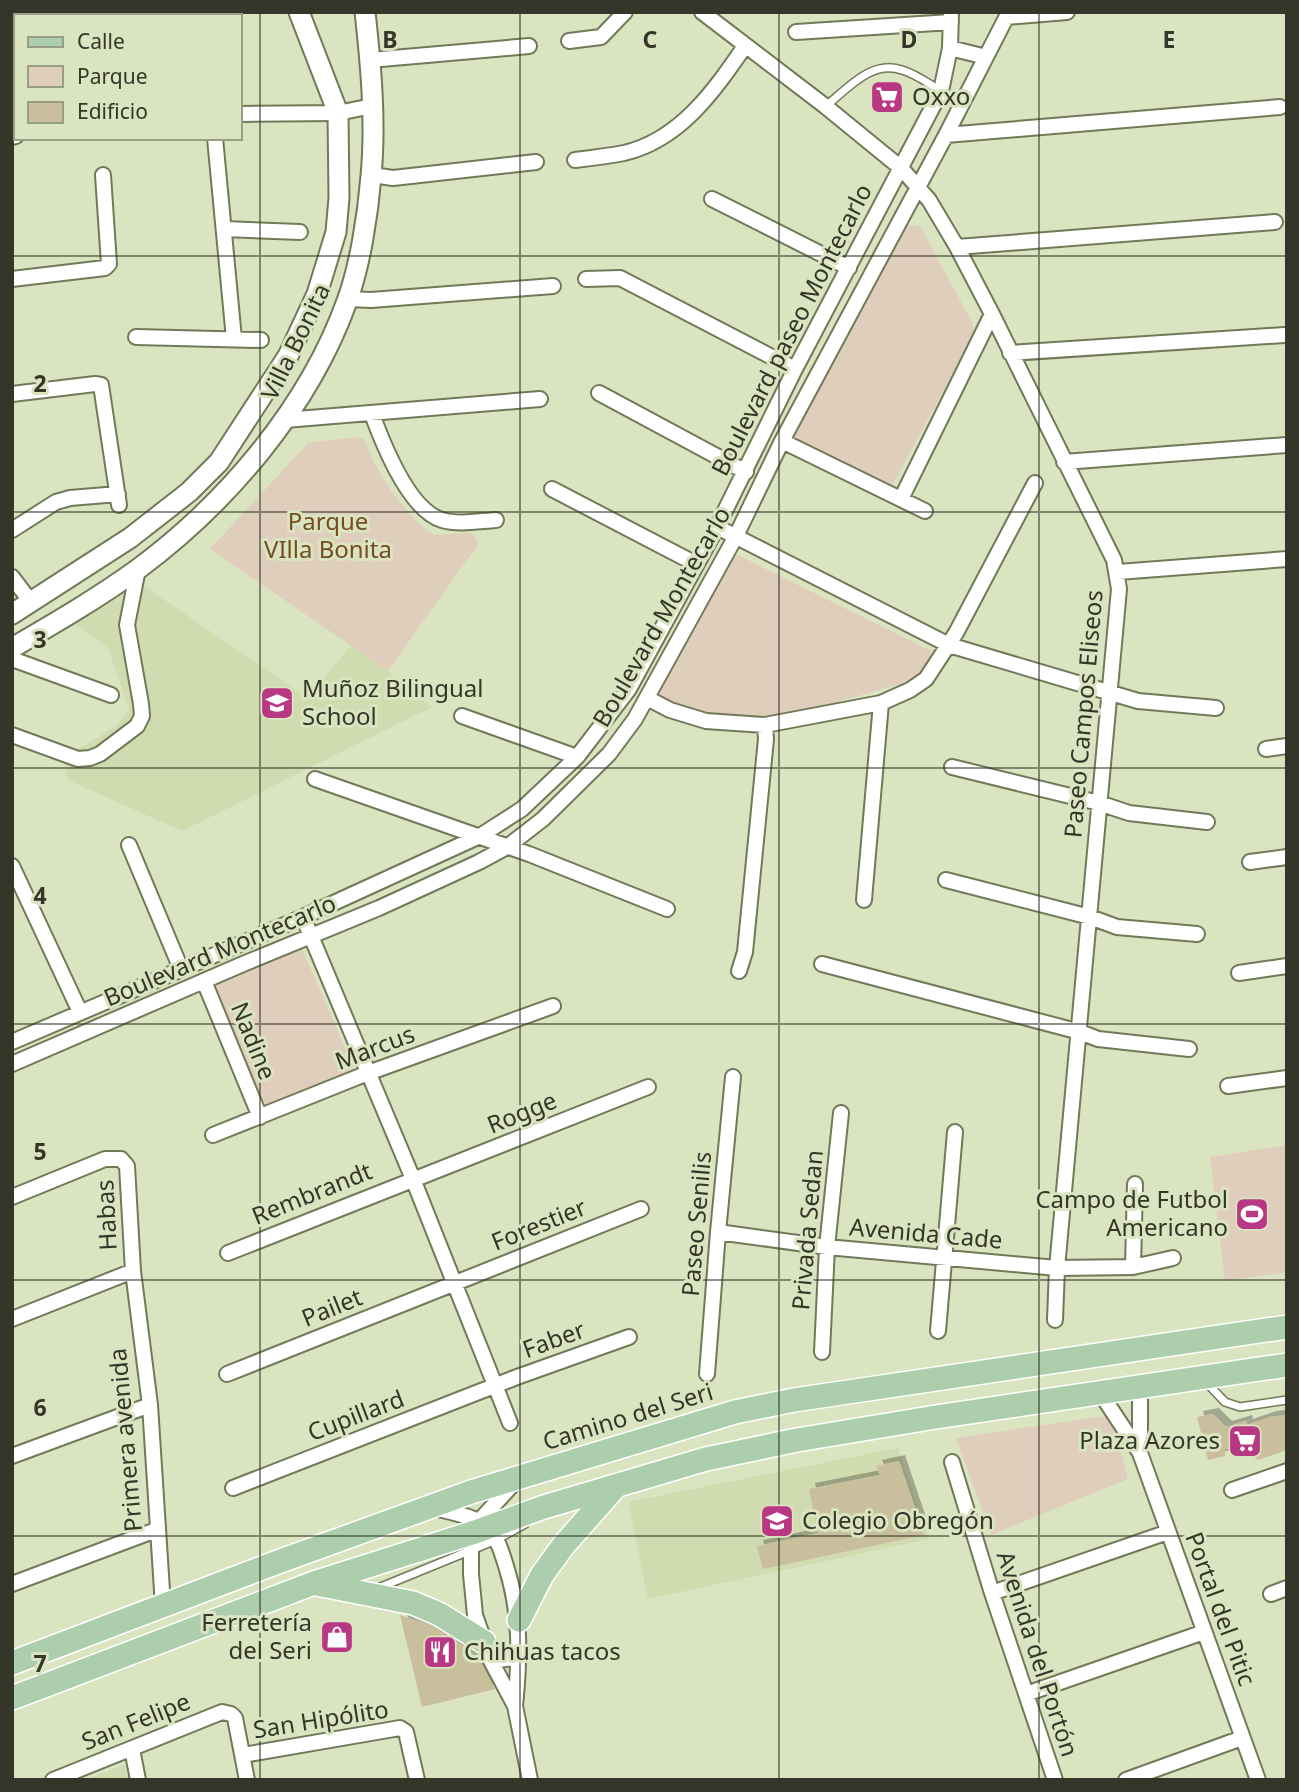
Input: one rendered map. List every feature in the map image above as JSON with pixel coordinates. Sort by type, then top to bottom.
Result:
[{"type":"main road","name":"Camino del Seri","points":[[12,1663],[430,1506],[735,1412],[774,1403],[1287,1328]]},
{"type":"main road","points":[[12,1698],[314,1583],[482,1534],[544,1507],[706,1459],[936,1417],[1287,1365]]},
{"type":"main road","points":[[519,1620],[542,1575],[563,1546],[615,1486]]},
{"type":"main road","points":[[314,1583],[413,1603],[439,1614],[487,1652]]},
{"type":"street","name":"Villa Bonita","points":[[12,614],[130,538],[189,492],[219,462],[288,356],[317,294],[335,232],[339,198],[338,113],[299,12]]},
{"type":"street","name":"Villa Bonita","points":[[12,648],[69,615],[138,569],[187,529],[221,496],[285,420],[314,373],[348,299],[363,233],[372,175],[372,106],[379,60],[365,12]]},
{"type":"street","points":[[569,41],[601,37],[625,12]]},
{"type":"street","name":"Paseo Campos Eliseos","points":[[702,12],[901,168],[935,208],[992,314],[1063,462],[1108,545],[1118,572],[1119,589],[1055,1320]]},
{"type":"street","points":[[1008,15],[1067,12]]},
{"type":"street","name":"Boulevard Montecarlo","points":[[12,1064],[379,908],[479,862],[507,846],[543,819],[609,754],[648,698],[736,536],[782,441],[1008,15]]},
{"type":"street","points":[[796,32],[951,17]]},
{"type":"street","name":"Boulevard paseo Montecarlo","points":[[12,1042],[78,1008],[303,917],[480,836],[522,809],[577,757],[629,689],[746,472],[795,369],[941,91],[950,48],[951,17]]},
{"type":"street","points":[[379,60],[529,46]]},
{"type":"street","points":[[575,160],[626,152],[670,134],[689,119],[745,46]]},
{"type":"street","points":[[950,48],[986,57]]},
{"type":"street","points":[[242,114],[338,113],[372,106]]},
{"type":"street","points":[[946,135],[1280,107]]},
{"type":"street","points":[[215,140],[234,339]]},
{"type":"street","points":[[372,175],[393,178],[536,162]]},
{"type":"street","points":[[12,279],[104,268],[109,264],[103,175]]},
{"type":"street","points":[[712,199],[849,268]]},
{"type":"street","points":[[957,247],[1275,222]]},
{"type":"street","points":[[224,229],[300,232]]},
{"type":"street","points":[[586,279],[620,278],[795,369]]},
{"type":"street","points":[[348,299],[371,300],[552,286]]},
{"type":"street","points":[[901,499],[992,314]]},
{"type":"street","points":[[1010,353],[1284,335]]},
{"type":"street","points":[[136,337],[261,340]]},
{"type":"street","points":[[288,356],[314,373]]},
{"type":"street","points":[[12,394],[95,384],[101,386],[119,500],[70,498],[56,502],[12,530]]},
{"type":"street","points":[[599,393],[746,472]]},
{"type":"street","points":[[285,420],[540,399]]},
{"type":"street","points":[[372,414],[388,458],[423,508],[433,517],[457,522],[496,520]]},
{"type":"street","points":[[782,441],[925,511]]},
{"type":"street","points":[[1063,462],[1287,445]]},
{"type":"street","points":[[648,698],[670,710],[706,721],[765,725],[881,703],[911,690],[926,680],[949,645],[1035,483]]},
{"type":"street","points":[[552,489],[696,565]]},
{"type":"street","points":[[717,527],[949,645],[1138,701],[1216,708]]},
{"type":"street","points":[[1118,572],[1287,559]]},
{"type":"street","points":[[12,735],[78,759],[100,754],[137,726],[142,716],[141,704],[127,625],[138,569]]},
{"type":"street","points":[[12,577],[31,602]]},
{"type":"street","points":[[12,659],[111,695]]},
{"type":"street","points":[[864,900],[881,703]]},
{"type":"street","points":[[463,716],[577,757]]},
{"type":"street","points":[[739,971],[745,952],[766,739],[765,725]]},
{"type":"street","points":[[1266,749],[1287,746]]},
{"type":"street","points":[[953,767],[1100,803],[1129,813],[1207,822]]},
{"type":"street","points":[[315,779],[480,836],[667,909]]},
{"type":"street","points":[[129,845],[179,965]]},
{"type":"street","points":[[1250,862],[1287,856]]},
{"type":"street","points":[[12,866],[78,1008]]},
{"type":"street","points":[[946,880],[1130,929],[1197,934]]},
{"type":"street","points":[[303,917],[413,1179],[510,1423]]},
{"type":"street","points":[[821,964],[1098,1038],[1189,1049]]},
{"type":"street","points":[[1239,973],[1287,966]]},
{"type":"street","name":"Nadine","points":[[204,981],[260,1117]]},
{"type":"street","name":"Marcus","points":[[213,1135],[368,1073],[553,1006]]},
{"type":"street","name":"Paseo Senilis","points":[[707,1374],[733,1077]]},
{"type":"street","points":[[1228,1086],[1287,1078]]},
{"type":"street","name":"Rogge","points":[[413,1179],[648,1087]]},
{"type":"street","name":"Privada Sedan","points":[[821,1352],[827,1247],[841,1113]]},
{"type":"street","points":[[938,1331],[955,1132]]},
{"type":"street","name":"Habas","points":[[12,1197],[105,1158],[121,1159],[127,1166],[133,1271]]},
{"type":"street","name":"Rembrandt","points":[[228,1253],[413,1179]]},
{"type":"street","points":[[1133,1267],[1135,1184]]},
{"type":"street","name":"Forestier","points":[[453,1284],[641,1209]]},
{"type":"street","name":"Avenida Cade","points":[[718,1232],[827,1247],[1058,1268],[1133,1267],[1173,1258]]},
{"type":"street","points":[[12,1319],[133,1271]]},
{"type":"street","name":"Primera avenida","points":[[133,1271],[150,1405],[163,1606]]},
{"type":"street","name":"Pailet","points":[[227,1374],[453,1284]]},
{"type":"street","name":"Faber","points":[[494,1386],[629,1337]]},
{"type":"street","name":"Cupillard","points":[[233,1488],[494,1386]]},
{"type":"street","name":"Portal del Pitic","points":[[1140,1387],[1140,1452]]},
{"type":"street","name":"Portal del Pitic","points":[[1101,1394],[1140,1452],[1258,1780]]},
{"type":"street","points":[[12,1456],[150,1405]]},
{"type":"street","name":"Avenida del Portón","points":[[952,1462],[992,1593],[1055,1780]]},
{"type":"street","points":[[1232,1490],[1287,1471]]},
{"type":"street","points":[[520,1478],[482,1534],[472,1597],[487,1652],[515,1706],[530,1780]]},
{"type":"street","points":[[430,1506],[482,1534],[509,1574],[519,1620],[520,1657],[515,1706]]},
{"type":"street","points":[[12,1584],[156,1530]]},
{"type":"street","points":[[992,1593],[1168,1532]]},
{"type":"street","points":[[1271,1594],[1287,1588]]},
{"type":"street","points":[[1026,1694],[1204,1632]]},
{"type":"street","points":[[487,1652],[520,1657]]},
{"type":"street","name":"San Felipe","points":[[52,1780],[222,1713],[231,1714],[235,1718],[243,1755]]},
{"type":"street","name":"San Hipólito","points":[[243,1755],[400,1728],[406,1732],[417,1780]]},
{"type":"street","points":[[1126,1780],[1242,1738]]},
{"type":"street","points":[[132,1749],[138,1780]]},
{"type":"street","points":[[243,1755],[247,1780]]},
{"type":"lane","points":[[825,106],[867,73],[887,67],[903,70],[941,91]]},
{"type":"lane","points":[[1202,1378],[1226,1402],[1240,1407],[1287,1400]]},
{"type":"lane","points":[[366,1593],[482,1534]]},
{"type":"shaded area","name":"Muñoz Bilingual School","points":[[138,582],[308,698],[353,643],[432,707],[182,831],[68,780],[63,759],[117,725],[129,709],[108,648],[72,622]]},
{"type":"shaded area","name":"Colegio Obregón","points":[[898,1448],[929,1539],[648,1599],[628,1502]]},
{"type":"shaded area","points":[[125,1765],[128,1780],[84,1780]]},
{"type":"green space","points":[[905,225],[920,226],[973,324],[974,334],[892,486],[885,489],[792,443],[791,433]]},
{"type":"green space","name":"Parque VIlla Bonita","points":[[356,437],[364,439],[374,463],[391,491],[418,523],[435,535],[471,533],[479,543],[388,671],[210,549],[308,443]]},
{"type":"green space","points":[[738,555],[931,651],[932,663],[907,682],[796,714],[710,718],[664,703],[658,689],[727,560]]},
{"type":"green space","points":[[302,949],[356,1073],[266,1106],[212,987]]},
{"type":"green space","name":"Campo de Futbol Americano","points":[[1287,1145],[1287,1272],[1225,1281],[1210,1157]]},
{"type":"green space","points":[[1111,1415],[1128,1479],[991,1535],[956,1438]]},
{"type":"building","name":"Plaza Azores","points":[[1213,1414],[1226,1427],[1287,1415],[1287,1450],[1258,1460],[1246,1452],[1225,1448],[1225,1456],[1208,1460],[1197,1417]]},
{"type":"building","points":[[899,1461],[924,1535],[763,1569],[757,1546],[818,1533],[809,1489],[880,1475],[876,1466]]},
{"type":"building","name":"Chihuas tacos","points":[[400,1615],[433,1626],[468,1649],[481,1663],[495,1689],[422,1707]]},
{"type":"place","name":"Oxxo","points":[[887,97]]},
{"type":"place","name":"Muñoz Bilingual School","points":[[277,703]]},
{"type":"place","name":"Campo de Futbol Americano","points":[[1252,1214]]},
{"type":"place","name":"Plaza Azores","points":[[1245,1441]]},
{"type":"place","name":"Colegio Obregón","points":[[777,1521]]},
{"type":"place","name":"Ferretería del Seri","points":[[337,1637]]},
{"type":"place","name":"Chihuas tacos","points":[[440,1652]]}]
